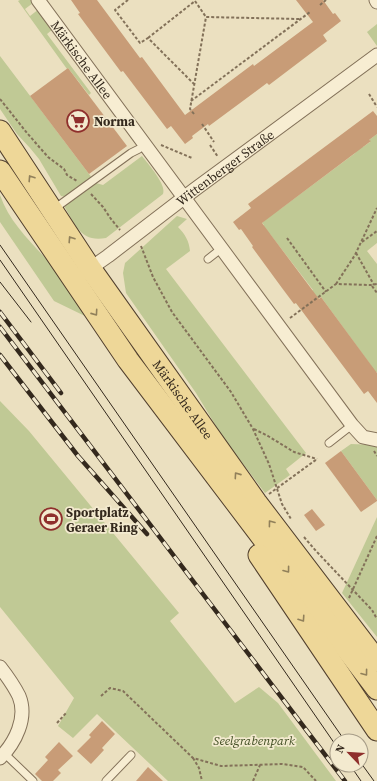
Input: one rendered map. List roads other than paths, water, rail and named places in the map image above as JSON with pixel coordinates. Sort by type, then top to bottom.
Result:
[{"type":"main road","name":"Märkische Allee","points":[[0,131],[90,268],[256,502],[377,661]]},
{"type":"main road","name":"Märkische Allee","points":[[0,171],[73,281],[128,360],[377,689]]},
{"type":"main road","points":[[128,360],[377,730]]},
{"type":"street","name":"Märkische Allee","points":[[38,0],[146,144],[352,425],[363,437],[375,440]]},
{"type":"street","name":"Wittenberger Straße","points":[[73,281],[377,55]]},
{"type":"street","points":[[0,667],[19,697],[22,714],[14,742],[2,756]]},
{"type":"lane","points":[[52,210],[131,153],[146,144]]},
{"type":"lane","points":[[208,259],[222,248]]},
{"type":"lane","points":[[330,443],[352,425]]},
{"type":"lane","points":[[106,781],[131,755]]},
{"type":"lane","points":[[2,756],[33,781]]},
{"type":"tram line","points":[[0,245],[339,733]]},
{"type":"tram line","points":[[0,260],[329,735]]},
{"type":"tram line","points":[[0,282],[31,322]]},
{"type":"tram line","points":[[356,773],[361,781]]},
{"type":"tram line","points":[[368,773],[374,781]]},
{"type":"railway","points":[[0,312],[61,393]]},
{"type":"railway","points":[[0,327],[345,781]]},
{"type":"railway","points":[[0,355],[78,456],[147,534]]},
{"type":"place","name":"Norma","points":[[78,121]]},
{"type":"place","name":"Sportplatz Geraer Ring","points":[[51,519]]},
{"type":"park label","name":"Seelgrabenpark","points":[[254,740]]}]
